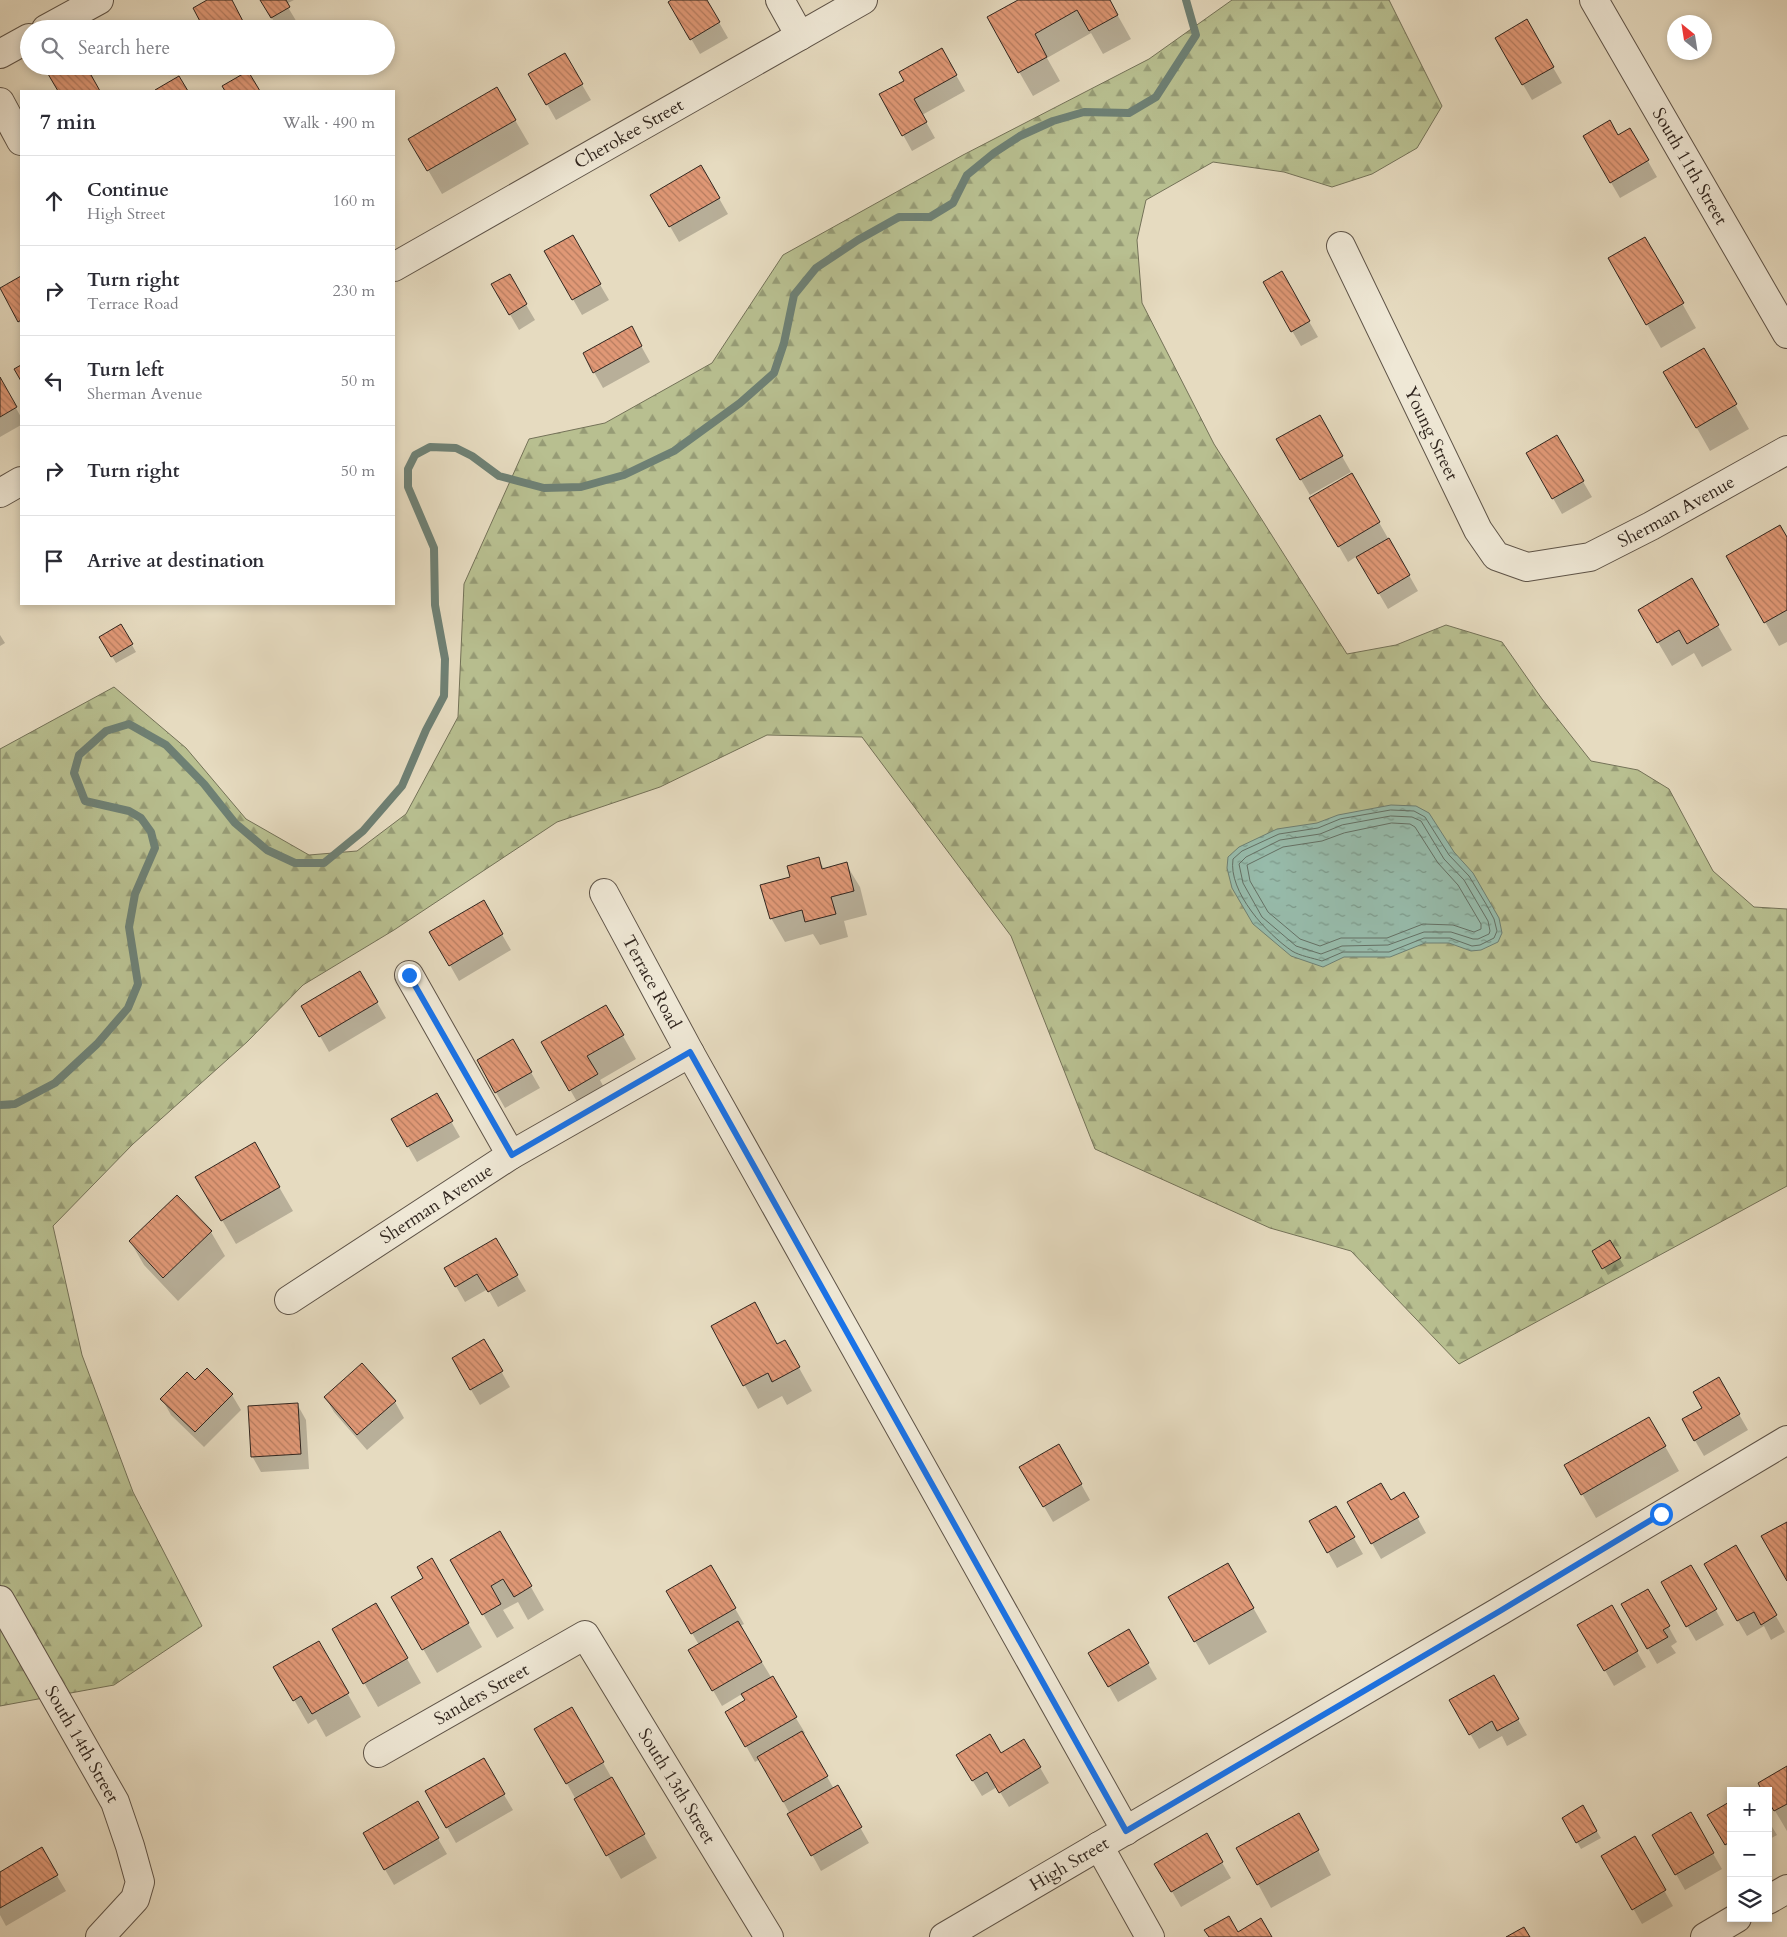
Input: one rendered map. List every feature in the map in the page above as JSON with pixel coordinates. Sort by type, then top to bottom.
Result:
[{"type":"street","points":[[62,20],[99,0]]},
{"type":"street","points":[[780,0],[800,36]]},
{"type":"street","name":"Cherokee Street","points":[[395,266],[863,0]]},
{"type":"street","name":"South 11th Street","points":[[1594,0],[1787,334]]},
{"type":"street","points":[[0,54],[20,43]]},
{"type":"street","points":[[0,102],[20,139]]},
{"type":"street","name":"Young Street","points":[[1341,246],[1478,530],[1496,556],[1527,567],[1562,562]]},
{"type":"street","name":"Sherman Avenue","points":[[1562,562],[1590,557],[1651,526],[1787,450]]},
{"type":"street","points":[[0,494],[20,482]]},
{"type":"street","name":"Terrace Road","points":[[604,893],[690,1052],[1126,1831]]},
{"type":"street","points":[[409,975],[512,1155]]},
{"type":"street","name":"Sherman Avenue","points":[[289,1300],[512,1155],[690,1052]]},
{"type":"street","name":"High Street","points":[[944,1937],[1500,1611],[1787,1440]]},
{"type":"street","name":"South 14th Street","points":[[0,1600],[115,1802],[140,1882],[134,1899],[100,1937]]},
{"type":"street","name":"Sanders Street","points":[[378,1754],[585,1634]]},
{"type":"street","name":"South 13th Street","points":[[585,1634],[769,1937]]},
{"type":"street","points":[[1099,1846],[1150,1937]]},
{"type":"street","points":[[1772,1898],[1787,1889]]},
{"type":"street","points":[[1705,1937],[1730,1922]]},
{"type":"green space","points":[[1232,0],[1389,0],[1442,106],[1417,148],[1372,174],[1332,187],[1284,172],[1213,162],[1146,200],[1137,240],[1142,303],[1214,444],[1347,654],[1396,645],[1446,625],[1502,642],[1542,699],[1591,761],[1638,770],[1669,789],[1713,871],[1754,907],[1787,909],[1787,1186],[1459,1364],[1351,1251],[1270,1228],[1095,1149],[1011,936],[862,737],[767,735],[660,787],[557,822],[394,930],[303,985],[247,1042],[133,1144],[53,1226],[82,1355],[133,1492],[202,1626],[114,1685],[0,1706],[0,749],[114,687],[186,748],[246,819],[309,855],[357,851],[406,814],[458,717],[464,584],[529,439],[605,423],[712,363],[783,255],[963,155],[1149,59]]},
{"type":"water","points":[[1391,805],[1416,806],[1429,813],[1454,852],[1473,873],[1499,918],[1502,933],[1498,942],[1481,950],[1471,951],[1449,943],[1425,943],[1390,957],[1344,957],[1323,967],[1291,956],[1253,924],[1232,888],[1227,868],[1228,857],[1239,847],[1277,829],[1317,823],[1338,815]]},
{"type":"building","points":[[207,0],[232,0],[242,20],[199,20],[193,8]]},
{"type":"building","points":[[260,0],[286,0],[290,7],[271,18]]},
{"type":"building","points":[[671,0],[707,0],[720,22],[690,40],[668,2]]},
{"type":"building","points":[[1018,0],[1110,0],[1118,15],[1089,31],[1077,10],[1035,34],[1047,57],[1018,73],[987,17]]},
{"type":"building","points":[[1527,19],[1554,67],[1522,85],[1495,38]]},
{"type":"building","points":[[942,48],[957,75],[914,99],[927,122],[902,136],[879,94],[904,81],[899,72]]},
{"type":"building","points":[[565,53],[583,84],[546,105],[528,74]]},
{"type":"building","points":[[49,75],[91,75],[99,90],[57,90]]},
{"type":"building","points":[[241,75],[250,75],[259,90],[224,90],[222,86]]},
{"type":"building","points":[[179,76],[187,90],[155,90]]},
{"type":"building","points":[[497,87],[516,120],[427,171],[408,139]]},
{"type":"building","points":[[1610,120],[1618,135],[1630,128],[1649,160],[1610,183],[1583,136]]},
{"type":"building","points":[[701,165],[720,198],[669,227],[650,195]]},
{"type":"building","points":[[573,235],[601,284],[572,300],[544,251]]},
{"type":"building","points":[[1645,237],[1684,303],[1646,325],[1608,258]]},
{"type":"building","points":[[1282,271],[1310,321],[1291,332],[1263,282]]},
{"type":"building","points":[[510,274],[527,304],[509,315],[491,284]]},
{"type":"building","points":[[20,277],[20,321],[18,322],[0,288]]},
{"type":"building","points":[[632,326],[642,346],[593,373],[583,353]]},
{"type":"building","points":[[1704,348],[1737,404],[1696,428],[1663,372]]},
{"type":"building","points":[[20,366],[20,379],[14,369]]},
{"type":"building","points":[[0,377],[17,407],[0,417]]},
{"type":"building","points":[[1320,415],[1343,456],[1300,480],[1276,439]]},
{"type":"building","points":[[1557,435],[1584,481],[1552,499],[1526,453]]},
{"type":"building","points":[[1352,473],[1380,522],[1338,547],[1309,498]]},
{"type":"building","points":[[1780,525],[1787,537],[1787,610],[1764,623],[1726,556]]},
{"type":"building","points":[[1389,538],[1410,575],[1378,594],[1356,557]]},
{"type":"building","points":[[1692,578],[1719,625],[1687,644],[1679,630],[1657,643],[1638,610]]},
{"type":"building","points":[[121,624],[133,644],[111,657],[99,637]]},
{"type":"building","points":[[819,857],[822,869],[847,862],[854,891],[831,897],[836,914],[805,922],[802,910],[770,919],[760,885],[790,877],[787,866]]},
{"type":"building","points":[[484,900],[503,934],[449,966],[429,932]]},
{"type":"building","points":[[360,971],[378,1002],[319,1037],[301,1006]]},
{"type":"building","points":[[606,1005],[624,1035],[587,1056],[598,1074],[569,1091],[541,1042]]},
{"type":"building","points":[[513,1039],[532,1072],[495,1093],[477,1060]]},
{"type":"building","points":[[437,1093],[453,1121],[407,1147],[391,1119]]},
{"type":"building","points":[[255,1142],[280,1187],[221,1221],[195,1177]]},
{"type":"building","points":[[177,1195],[212,1231],[163,1278],[129,1241]]},
{"type":"building","points":[[496,1238],[518,1275],[488,1292],[477,1274],[455,1287],[444,1268]]},
{"type":"building","points":[[1610,1240],[1621,1258],[1602,1269],[1592,1251]]},
{"type":"building","points":[[755,1302],[777,1344],[785,1340],[800,1367],[772,1382],[768,1373],[743,1386],[711,1326]]},
{"type":"building","points":[[484,1339],[503,1371],[470,1390],[452,1358]]},
{"type":"building","points":[[362,1363],[396,1401],[357,1435],[324,1397]]},
{"type":"building","points":[[207,1368],[233,1394],[195,1432],[160,1399],[187,1372],[195,1380]]},
{"type":"building","points":[[1719,1377],[1740,1414],[1694,1441],[1682,1419],[1702,1408],[1693,1392]]},
{"type":"building","points":[[298,1403],[301,1454],[251,1457],[248,1406]]},
{"type":"building","points":[[1649,1417],[1666,1446],[1581,1495],[1564,1465]]},
{"type":"building","points":[[1059,1444],[1082,1484],[1043,1507],[1019,1467]]},
{"type":"building","points":[[1381,1483],[1391,1500],[1404,1492],[1419,1517],[1371,1544],[1347,1502]]},
{"type":"building","points":[[1336,1506],[1355,1537],[1327,1553],[1309,1521]]},
{"type":"building","points":[[1787,1522],[1787,1581],[1761,1536]]},
{"type":"building","points":[[500,1531],[532,1586],[514,1597],[503,1579],[491,1586],[501,1604],[482,1615],[450,1560]]},
{"type":"building","points":[[1736,1545],[1777,1615],[1761,1625],[1754,1612],[1737,1621],[1704,1564]]},
{"type":"building","points":[[432,1558],[469,1623],[422,1650],[391,1597],[423,1578],[417,1567]]},
{"type":"building","points":[[1228,1563],[1254,1608],[1194,1642],[1168,1597]]},
{"type":"building","points":[[711,1565],[736,1608],[691,1634],[666,1591]]},
{"type":"building","points":[[1691,1565],[1717,1609],[1686,1627],[1661,1582]]},
{"type":"building","points":[[1648,1589],[1670,1626],[1663,1630],[1668,1637],[1647,1649],[1621,1604]]},
{"type":"building","points":[[376,1603],[408,1658],[363,1684],[332,1629]]},
{"type":"building","points":[[1612,1605],[1638,1651],[1604,1671],[1577,1625]]},
{"type":"building","points":[[738,1621],[762,1662],[712,1691],[688,1650]]},
{"type":"building","points":[[1129,1629],[1149,1663],[1108,1687],[1088,1653]]},
{"type":"building","points":[[319,1641],[349,1693],[312,1714],[301,1696],[293,1701],[273,1667]]},
{"type":"building","points":[[1494,1675],[1519,1719],[1497,1731],[1492,1721],[1469,1735],[1449,1700]]},
{"type":"building","points":[[773,1676],[797,1717],[745,1747],[725,1712],[745,1700],[741,1694]]},
{"type":"building","points":[[572,1707],[604,1762],[566,1784],[534,1729]]},
{"type":"building","points":[[802,1731],[828,1776],[783,1802],[757,1757]]},
{"type":"building","points":[[990,1734],[1001,1753],[1024,1739],[1041,1767],[999,1793],[987,1772],[972,1781],[956,1755]]},
{"type":"building","points":[[484,1758],[505,1794],[446,1828],[425,1791]]},
{"type":"building","points":[[1787,1766],[1787,1804],[1774,1811],[1772,1808],[1772,1787],[1760,1787],[1758,1783]]},
{"type":"building","points":[[612,1777],[645,1834],[606,1856],[574,1799]]},
{"type":"building","points":[[838,1785],[862,1827],[811,1856],[787,1814]]},
{"type":"building","points":[[418,1801],[439,1838],[384,1870],[363,1833]]},
{"type":"building","points":[[1727,1803],[1727,1844],[1725,1845],[1707,1815]]},
{"type":"building","points":[[1583,1805],[1597,1831],[1576,1843],[1562,1818]]},
{"type":"building","points":[[1691,1812],[1714,1853],[1675,1875],[1652,1835]]},
{"type":"building","points":[[1299,1813],[1319,1850],[1257,1885],[1236,1848]]},
{"type":"building","points":[[1207,1833],[1223,1862],[1171,1892],[1154,1864]]},
{"type":"building","points":[[1635,1836],[1666,1890],[1632,1910],[1601,1856]]},
{"type":"building","points":[[42,1847],[58,1875],[0,1908],[0,1872]]},
{"type":"building","points":[[1229,1916],[1238,1932],[1261,1918],[1272,1937],[1209,1937],[1204,1930]]},
{"type":"building","points":[[1524,1927],[1530,1937],[1506,1937]]},
{"type":"waterway","points":[[0,1105],[15,1104],[55,1083],[97,1044],[128,1008],[138,984],[129,927],[135,894],[155,848],[151,832],[141,818],[129,811],[85,801],[74,773],[79,755],[106,731],[129,724],[166,745],[204,784],[235,823],[267,850],[295,863],[324,863],[363,831],[402,786],[426,730],[444,696],[445,659],[435,605],[434,548],[408,487],[408,469],[415,455],[430,447],[456,448],[472,456],[499,476],[544,488],[581,487],[624,475],[674,451],[740,403],[774,373],[784,343],[794,295],[816,268],[858,240],[899,217],[930,217],[953,203],[967,175],[994,153],[1020,136],[1053,121],[1084,112],[1129,113],[1156,97],[1196,35],[1186,0]]},
{"type":"route","points":[[409,975],[512,1155],[690,1052],[1126,1831],[1661,1514]]}]
